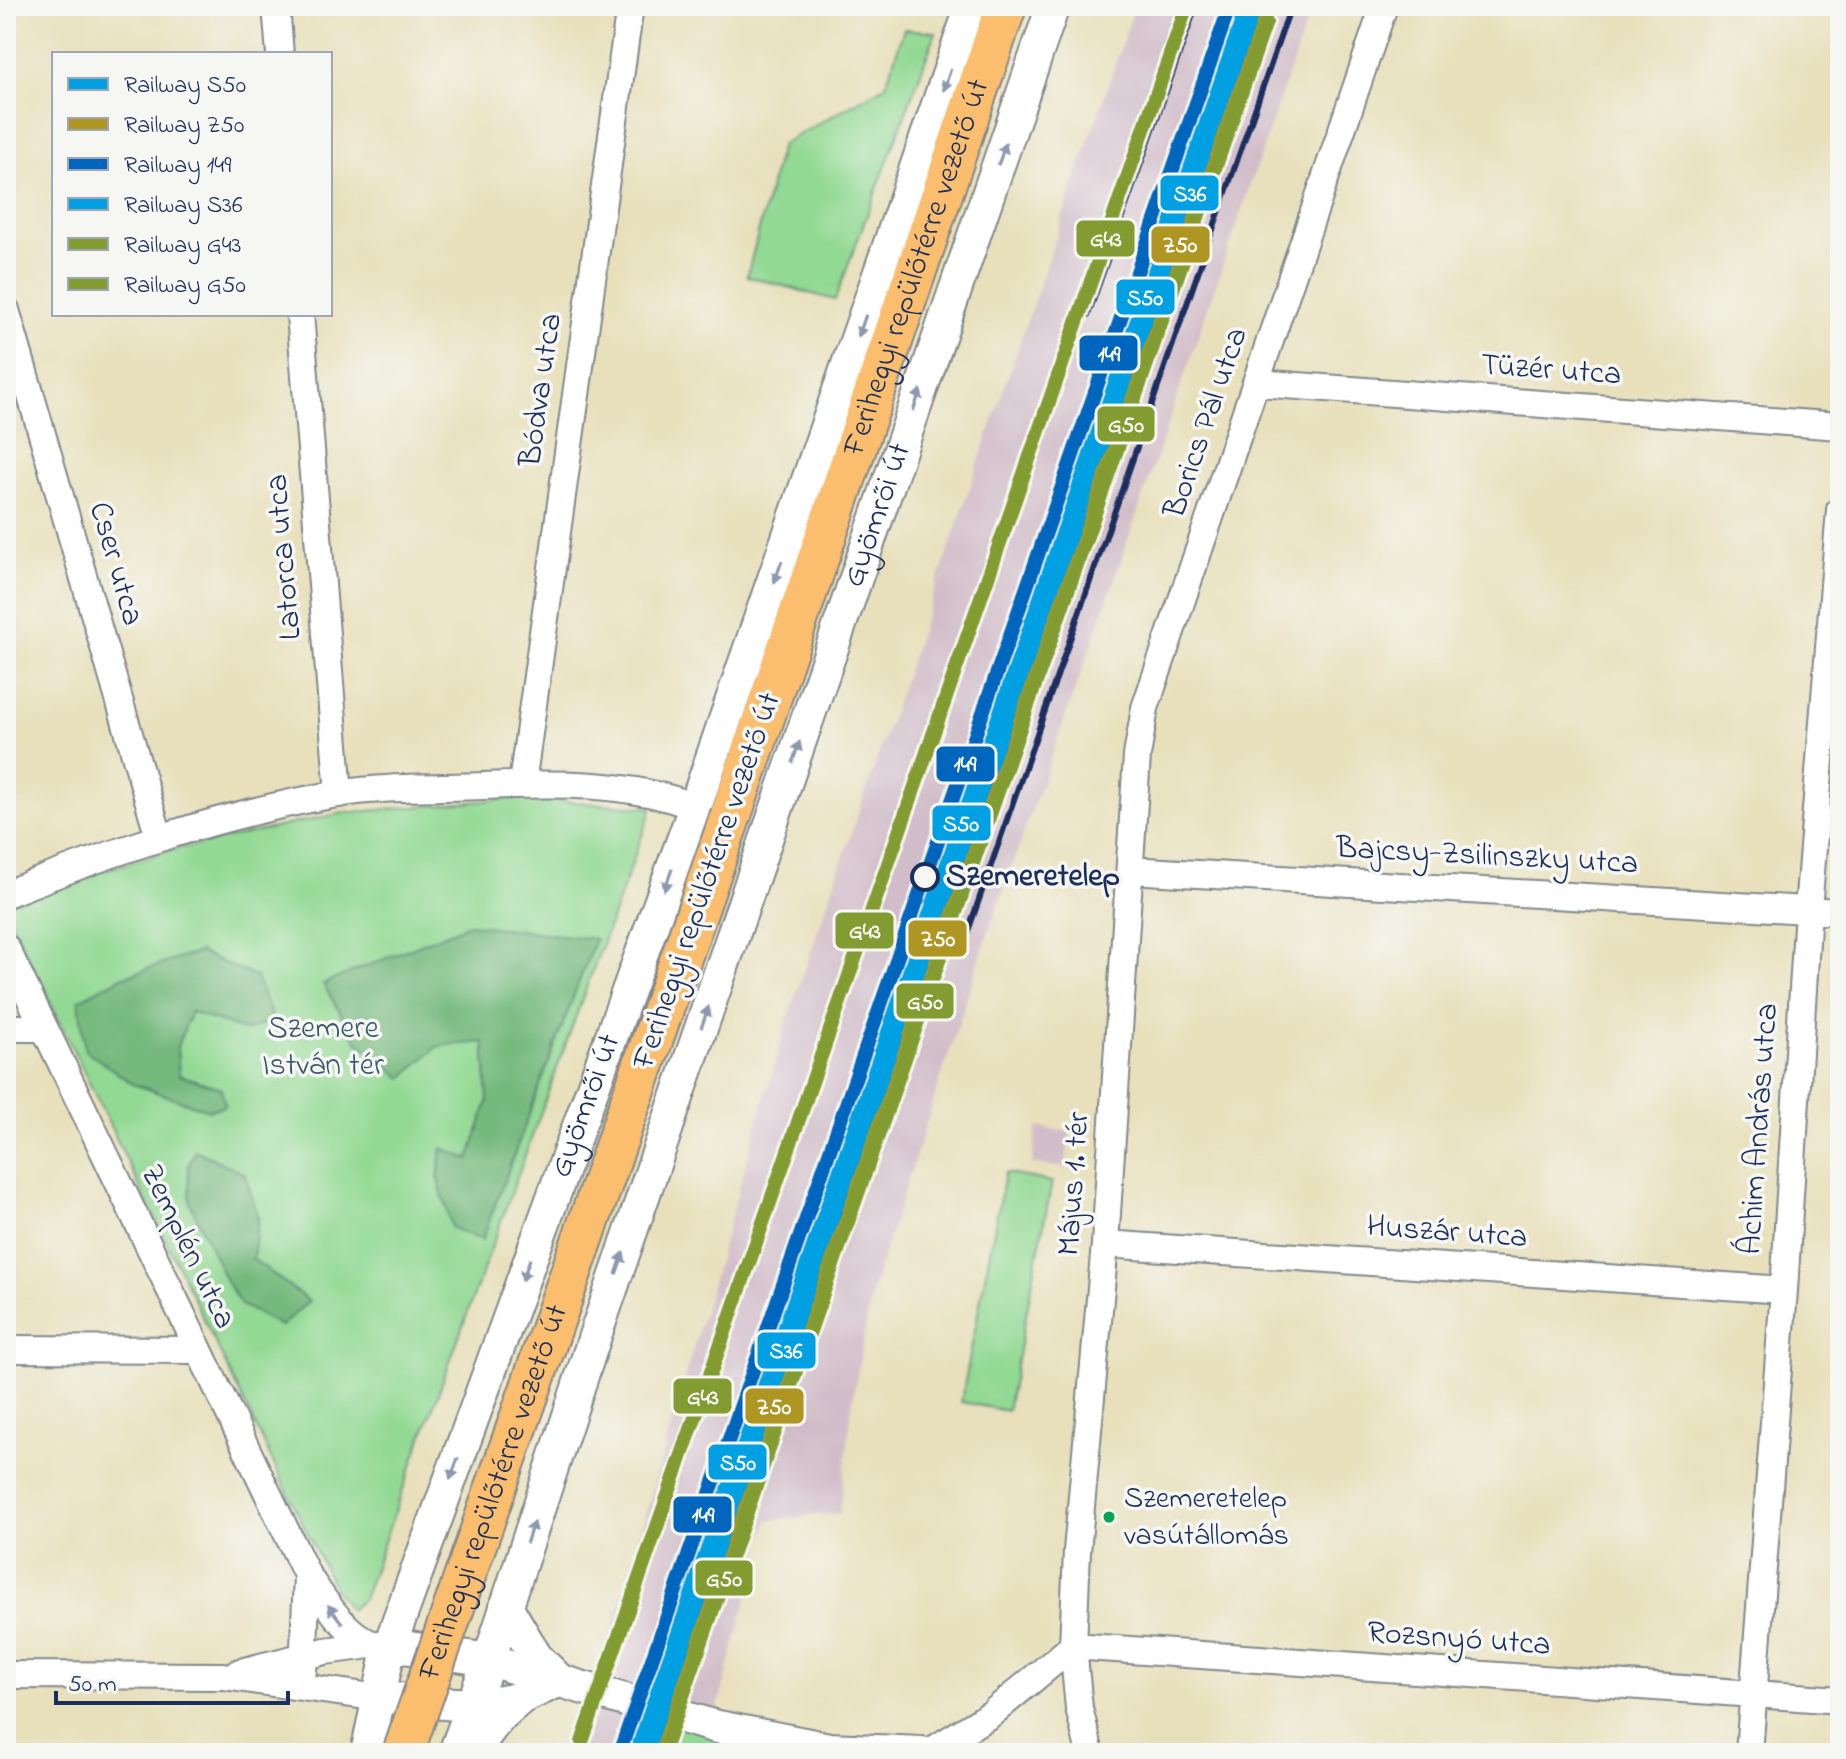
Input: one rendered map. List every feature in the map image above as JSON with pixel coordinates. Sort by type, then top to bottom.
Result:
[{"type":"main road","name":"Ferihegyi repülőtérre vezető út","points":[[403,1753],[713,811],[1006,6]]},
{"type":"street","points":[[276,6],[280,52]]},
{"type":"street","name":"Bódva utca","points":[[522,784],[630,6]]},
{"type":"street","name":"Gyömrői út","points":[[367,1753],[380,1698],[380,1644],[713,811],[972,6]]},
{"type":"street","name":"Gyömrői út","points":[[455,1753],[489,1660],[595,1336],[1053,6]]},
{"type":"street","name":"Borics Pál utca","points":[[1130,870],[1137,756],[1145,708],[1384,6]]},
{"type":"street","name":"Cser utca","points":[[6,310],[159,837]]},
{"type":"street","name":"Latorca utca","points":[[300,316],[339,794]]},
{"type":"street","name":"Tüzér utca","points":[[1257,383],[1840,426]]},
{"type":"street","name":"Áchim András utca","points":[[1749,1753],[1784,1290],[1808,910],[1840,510]]},
{"type":"street","points":[[6,894],[159,837],[249,813],[339,794],[522,784],[592,785],[659,795],[713,811]]},
{"type":"street","name":"Bajcsy-Zsilinszky utca","points":[[1130,870],[1840,912]]},
{"type":"street","name":"Május 1. tér","points":[[1073,1646],[1077,1551],[1105,1244],[1130,870]]},
{"type":"street","name":"Zemplén utca","points":[[6,948],[307,1575],[339,1621],[359,1638],[380,1644]]},
{"type":"street","points":[[6,1028],[44,1028]]},
{"type":"street","name":"Huszár utca","points":[[1105,1244],[1784,1290]]},
{"type":"street","points":[[6,1349],[199,1350]]},
{"type":"street","name":"Zemplén utca","points":[[307,1575],[303,1656],[306,1678],[317,1689]]},
{"type":"street","points":[[506,1606],[536,1657],[560,1681]]},
{"type":"street","points":[[223,1676],[303,1656],[380,1644],[489,1660],[696,1722],[789,1742],[829,1749],[925,1753],[991,1714],[1073,1646]]},
{"type":"street","points":[[1073,1646],[1079,1708],[1090,1753]]},
{"type":"street","name":"Rozsnyó utca","points":[[1073,1646],[1840,1700]]},
{"type":"street","points":[[6,1675],[223,1676],[380,1698],[473,1704],[521,1698],[560,1681]]},
{"type":"street","points":[[472,1753],[498,1718],[521,1698]]},
{"type":"shaded area","points":[[1135,6],[1312,6],[1101,618],[990,927],[872,1290],[853,1397],[840,1513],[768,1520],[713,1726],[661,1712],[648,1753],[575,1753],[787,1021]]},
{"type":"shaded area","points":[[1037,1127],[1070,1132],[1065,1168],[1032,1164]]},
{"type":"green space","points":[[904,29],[936,32],[835,300],[747,276],[781,145],[886,85]]},
{"type":"green space","name":"Szemere István tér","points":[[520,798],[652,808],[363,1599],[350,1610],[335,1590],[6,911],[6,905],[167,851],[343,813]]},
{"type":"green space","points":[[469,924],[595,939],[482,1240],[452,1228],[438,1179],[442,1148],[469,1159],[488,1101],[484,1042],[438,1046],[402,1078],[357,1041],[323,984]]},
{"type":"green space","points":[[199,952],[256,977],[273,1020],[246,1031],[191,1012],[177,1047],[179,1075],[221,1088],[225,1106],[208,1110],[133,1084],[85,1050],[79,1000],[122,977]]},
{"type":"green space","points":[[195,1150],[245,1174],[258,1218],[253,1259],[309,1301],[281,1326],[241,1305],[227,1283],[190,1203],[188,1167]]},
{"type":"green space","points":[[1005,1173],[1052,1182],[1007,1411],[961,1402]]},
{"type":"green space","points":[[660,1711],[806,1753],[648,1753]]},
{"type":"railway","points":[[1088,315],[1196,6]]},
{"type":"railway","points":[[960,954],[1291,6]]},
{"type":"rail line","name":"G43","points":[[582,1742],[1187,6]]},
{"type":"rail line","name":"149","points":[[621,1748],[1230,6]]},
{"type":"rail line","name":"S50","points":[[636,1753],[1247,6]]},
{"type":"rail line","name":"Z50","points":[[653,1753],[1262,11]]},
{"type":"rail line","name":"S36","points":[[646,1753],[1251,17]]},
{"type":"rail line","name":"G50","points":[[663,1753],[1266,22]]},
{"type":"place","name":"Szemeretelep","points":[[925,877]]},
{"type":"place","name":"Szemeretelep vasútállomás","points":[[1109,1517]]}]
